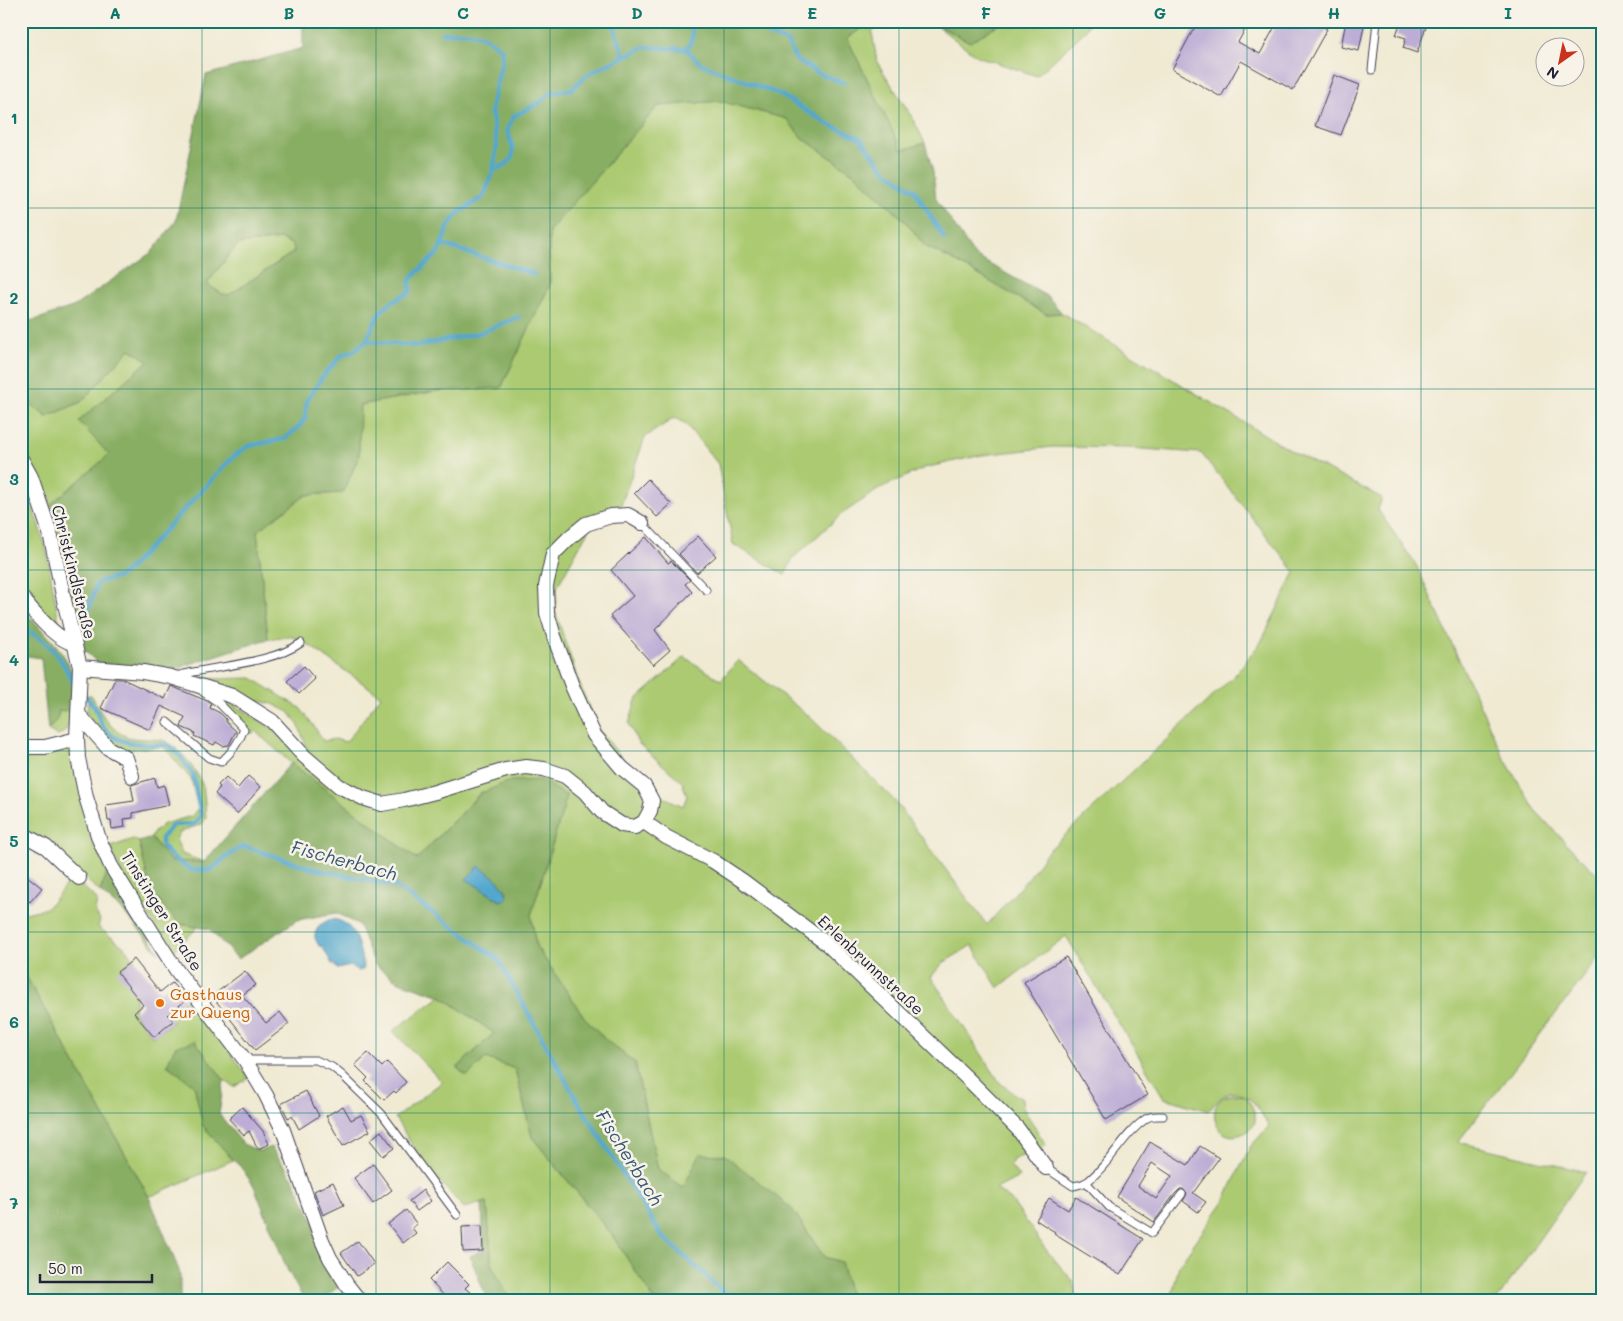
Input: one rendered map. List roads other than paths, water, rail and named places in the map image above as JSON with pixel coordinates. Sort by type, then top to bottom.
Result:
[{"type":"street","name":"Christkindlstraße","points":[[21,459],[31,477],[50,533],[80,673]]},
{"type":"street","points":[[80,673],[134,671],[171,677],[232,696],[272,721],[304,756],[339,786],[363,798],[382,804],[435,792],[506,770],[526,767],[544,768],[564,776],[585,792],[602,812],[622,825],[635,827],[644,822],[650,811],[652,801],[644,786],[622,768],[594,735],[572,686],[554,636],[547,613],[546,586],[552,554],[586,524],[611,516],[628,515],[642,523]]},
{"type":"street","points":[[21,597],[37,616],[58,634],[73,643]]},
{"type":"street","name":"Tinstinger Straße","points":[[80,673],[77,739],[81,776],[99,839],[112,866],[177,971],[244,1060],[266,1095],[283,1130],[321,1238],[330,1258],[359,1300]]},
{"type":"street","points":[[78,710],[108,748],[126,758],[132,776]]},
{"type":"street","points":[[21,747],[45,747],[77,739]]},
{"type":"street","name":"Erlenbrunnstraße","points":[[644,822],[666,837],[743,880],[827,944],[1018,1129],[1046,1168]]},
{"type":"street","points":[[21,833],[46,847],[79,878]]},
{"type":"lane","points":[[1372,70],[1377,21]]},
{"type":"lane","points":[[642,523],[706,590]]},
{"type":"lane","points":[[171,677],[284,652],[301,643]]},
{"type":"lane","points":[[167,722],[209,758],[220,762],[230,754],[240,739],[244,729],[219,703],[190,683]]},
{"type":"lane","points":[[244,1060],[316,1060],[342,1074],[382,1114],[457,1215]]},
{"type":"lane","points":[[1046,1168],[1073,1186],[1086,1182],[1104,1165],[1129,1135],[1148,1118],[1163,1116]]},
{"type":"lane","points":[[1086,1182],[1109,1207],[1152,1233],[1182,1194]]},
{"type":"water","points":[[479,866],[501,884],[507,898],[501,901],[466,879]]},
{"type":"water","points":[[332,919],[340,921],[352,930],[356,937],[364,969],[359,971],[351,966],[337,969],[322,946],[319,946],[315,938],[316,931],[323,923]]},
{"type":"waterway","points":[[612,21],[624,56]]},
{"type":"waterway","points":[[78,639],[97,584],[101,581],[119,577],[130,568],[233,457],[248,446],[284,439],[299,427],[305,418],[307,400],[323,376],[342,355],[354,351],[366,341],[380,312],[390,303],[410,292],[410,279],[438,253],[449,225],[458,213],[483,197],[493,171],[508,163],[512,157],[513,149],[507,129],[514,116],[542,101],[550,93],[572,89],[588,74],[644,47],[686,49],[691,42],[692,36],[689,21]]},
{"type":"waterway","points":[[764,21],[766,34],[787,42],[796,60],[820,74],[844,83]]},
{"type":"waterway","points":[[442,33],[468,32],[488,39],[502,50],[502,62],[491,111],[497,145],[493,171]]},
{"type":"waterway","points":[[686,49],[701,64],[781,95],[826,123],[860,138],[885,170],[915,191],[944,238]]},
{"type":"waterway","points":[[441,244],[534,274]]},
{"type":"waterway","points":[[366,341],[417,346],[479,333],[519,317]]},
{"type":"waterway","name":"Fischerbach","points":[[21,628],[48,644],[60,658],[75,686]]},
{"type":"waterway","name":"Fischerbach","points":[[82,693],[94,706],[102,724],[109,733],[116,738],[132,743],[168,745],[180,756],[193,775],[201,816],[194,824],[173,825],[162,837],[162,846],[172,857],[191,870],[211,870],[243,846],[314,869],[395,886],[498,959],[575,1097],[662,1236],[732,1300]]},
{"type":"place","name":"Gasthaus zur Queng","points":[[160,1003]]}]
